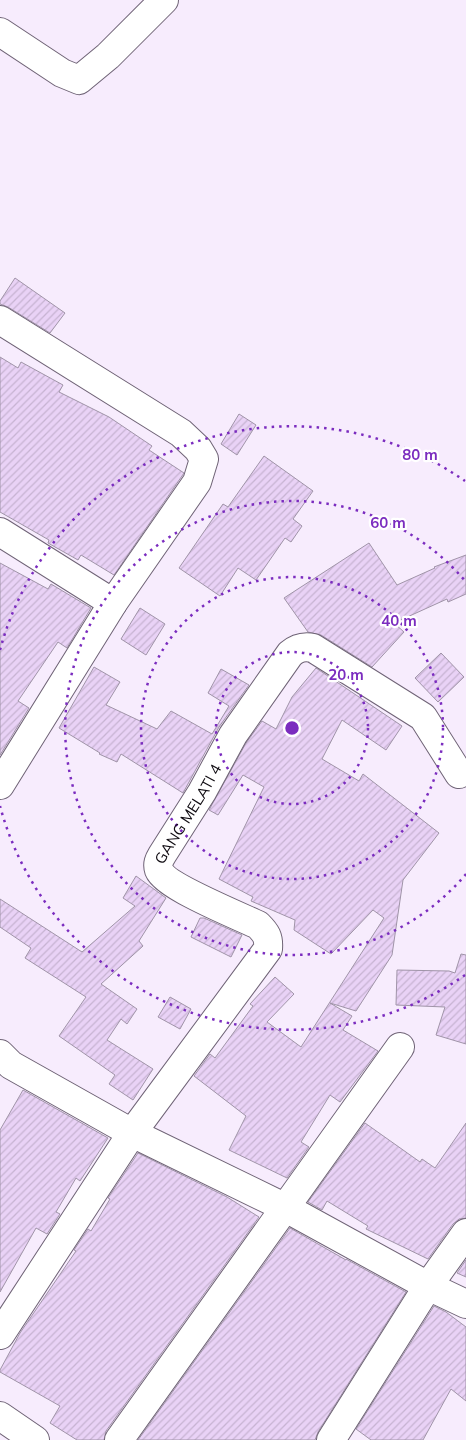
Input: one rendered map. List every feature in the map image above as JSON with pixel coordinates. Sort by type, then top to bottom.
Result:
[{"type":"street","points":[[0,32],[62,73],[79,80],[108,56],[164,0]]},
{"type":"street","points":[[0,320],[181,433],[198,449],[204,459],[197,482],[113,603],[0,785]]},
{"type":"street","points":[[0,532],[113,603]]},
{"type":"street","name":"GANG MELATI 4","points":[[132,1133],[268,949],[269,941],[267,934],[258,925],[174,885],[159,870],[158,863],[202,792],[233,735],[285,660],[296,648],[305,646],[313,648],[423,717],[459,774]]},
{"type":"street","points":[[119,1440],[400,1047]]},
{"type":"street","points":[[4,1066],[132,1133],[284,1207],[428,1286],[466,1304]]},
{"type":"street","points":[[0,1335],[132,1133]]},
{"type":"street","points":[[331,1440],[428,1286],[466,1233]]},
{"type":"street","points":[[0,1416],[35,1440]]},
{"type":"building","points":[[15,278],[65,313],[50,333],[0,304]]},
{"type":"building","points":[[0,357],[18,368],[21,362],[63,385],[59,392],[109,417],[152,446],[149,450],[184,473],[114,575],[81,555],[78,560],[48,543],[49,540],[0,512]]},
{"type":"building","points":[[239,414],[256,425],[237,455],[221,444]]},
{"type":"building","points":[[264,456],[313,491],[293,519],[302,526],[291,542],[285,538],[256,580],[238,568],[220,596],[179,568],[223,504],[228,507]]},
{"type":"building","points":[[369,543],[397,585],[434,567],[466,555],[466,594],[448,602],[447,599],[394,623],[404,632],[372,667],[321,635],[308,632],[284,598]]},
{"type":"building","points":[[0,563],[48,589],[51,584],[91,608],[67,648],[58,642],[18,701],[29,708],[0,755]]},
{"type":"building","points":[[140,608],[165,624],[146,655],[121,639]]},
{"type":"building","points":[[441,653],[464,677],[438,702],[415,678]]},
{"type":"building","points":[[94,667],[120,682],[106,705],[157,729],[171,711],[212,734],[229,706],[208,693],[221,669],[249,685],[219,727],[183,793],[121,754],[117,762],[99,754],[59,728]]},
{"type":"building","points":[[316,668],[402,726],[386,750],[342,720],[322,759],[359,781],[363,774],[439,833],[403,880],[392,955],[356,1011],[330,1003],[352,1016],[343,1030],[378,1051],[340,1102],[330,1095],[301,1142],[309,1147],[287,1178],[229,1150],[246,1116],[194,1076],[210,1054],[215,1058],[253,1006],[250,1004],[275,977],[294,994],[267,1022],[301,1047],[384,918],[373,910],[331,954],[294,930],[295,920],[251,901],[253,897],[219,879],[264,787],[243,775],[218,815],[209,810],[246,743],[262,721],[276,729],[292,697]]},
{"type":"building","points":[[136,876],[166,898],[139,941],[143,946],[101,984],[137,1009],[127,1024],[121,1019],[107,1040],[153,1069],[133,1100],[109,1084],[115,1075],[59,1036],[86,997],[25,958],[31,948],[0,927],[0,899],[82,952],[135,906],[123,898]]},
{"type":"building","points":[[200,918],[204,918],[242,935],[231,957],[191,937]]},
{"type":"building","points":[[461,954],[466,955],[466,1044],[436,1035],[445,1007],[396,1005],[397,970],[449,971],[455,973]]},
{"type":"building","points":[[170,997],[191,1009],[180,1029],[158,1017]]},
{"type":"building","points":[[23,1090],[108,1138],[80,1181],[76,1178],[56,1212],[60,1214],[47,1234],[36,1228],[0,1292],[0,1130]]},
{"type":"building","points":[[365,1123],[420,1162],[422,1159],[435,1168],[466,1123],[466,1218],[459,1219],[453,1224],[428,1259],[366,1229],[368,1226],[327,1201],[322,1210],[308,1202]]},
{"type":"building","points":[[138,1153],[227,1197],[259,1217],[106,1431],[104,1440],[77,1440],[50,1423],[60,1406],[0,1372],[0,1370],[20,1333],[76,1251],[74,1250],[88,1229],[91,1231],[110,1199],[108,1198]]},
{"type":"building","points":[[290,1228],[406,1292],[318,1432],[315,1440],[138,1440]]},
{"type":"building","points":[[466,1260],[466,1277],[457,1273]]},
{"type":"building","points":[[434,1306],[446,1312],[466,1327],[466,1401],[451,1389],[423,1440],[371,1440],[356,1429]]}]
